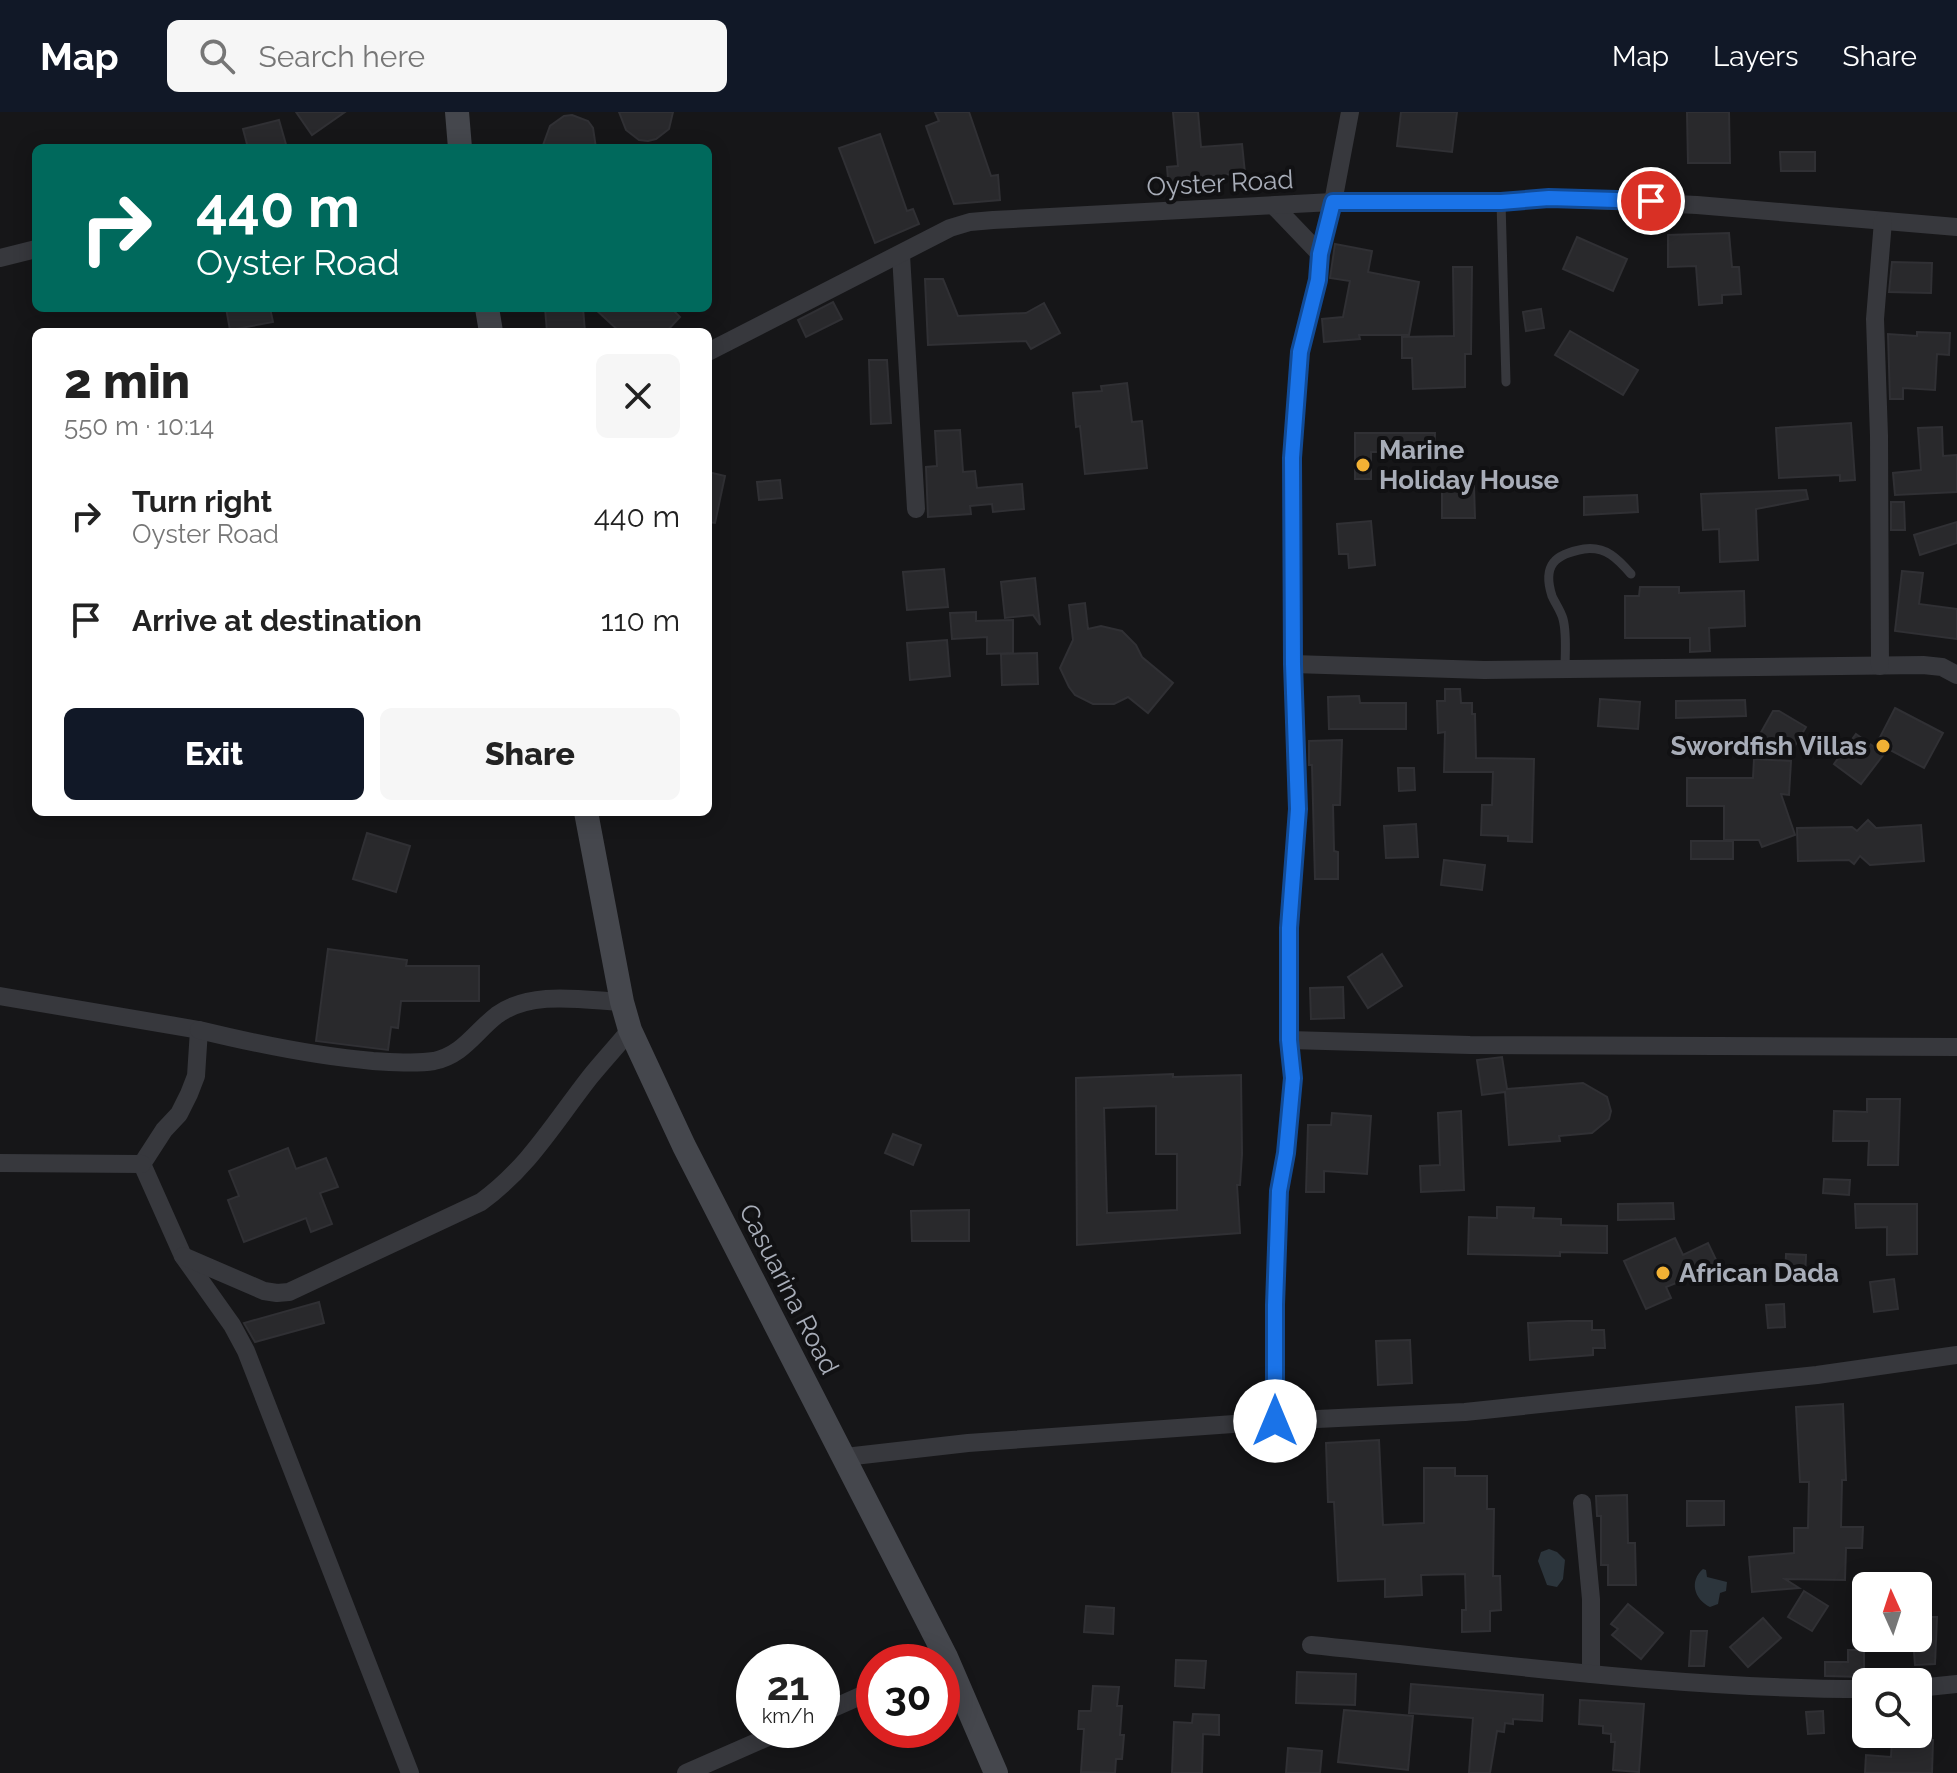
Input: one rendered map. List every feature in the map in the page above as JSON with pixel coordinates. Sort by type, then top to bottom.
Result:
[{"type":"street","points":[[457,112],[460,144]]},
{"type":"street","points":[[1275,1421],[1279,1191],[1293,1078],[1289,1040],[1289,928],[1298,809],[1293,664],[1292,458],[1300,352],[1318,280],[1320,254],[1350,112]]},
{"type":"street","name":"Oyster Road","points":[[712,350],[950,228],[970,222],[1333,202],[1501,202],[1549,198],[1628,200],[1957,227]]},
{"type":"street","points":[[1274,206],[1320,254]]},
{"type":"street","points":[[1880,666],[1875,319],[1883,221]]},
{"type":"street","points":[[0,258],[32,250]]},
{"type":"street","points":[[901,255],[916,509]]},
{"type":"street","points":[[1293,664],[1484,670],[1942,667],[1957,675]]},
{"type":"street","name":"Casuarina Road","points":[[587,816],[630,1030],[684,1146],[845,1457],[933,1644]]},
{"type":"street","points":[[0,996],[199,1030],[327,1057],[390,1062],[433,1061],[459,1052],[498,1014],[525,1001],[622,1002]]},
{"type":"street","points":[[142,1164],[164,1130],[179,1114],[189,1094],[196,1076],[199,1030]]},
{"type":"street","points":[[183,1256],[264,1291],[289,1292],[481,1202],[504,1186],[532,1157],[591,1076],[630,1030]]},
{"type":"street","points":[[1289,1040],[1486,1046],[1957,1047]]},
{"type":"street","points":[[0,1163],[142,1164]]},
{"type":"street","points":[[142,1164],[183,1256],[232,1325],[246,1351],[410,1773]]},
{"type":"street","points":[[845,1457],[968,1443],[1275,1421],[1465,1412],[1817,1375],[1957,1355]]},
{"type":"street","points":[[1582,1503],[1591,1599],[1591,1674]]},
{"type":"street","points":[[1311,1645],[1591,1674],[1800,1689],[1852,1689]]},
{"type":"street","points":[[1932,1687],[1957,1684]]},
{"type":"street","name":"Casuarina Road","points":[[960,1699],[996,1773]]},
{"type":"street","points":[[686,1773],[743,1748]]},
{"type":"lane","points":[[1501,202],[1506,382]]},
{"type":"lane","points":[[1565,669],[1563,618],[1548,576],[1553,561],[1567,552],[1591,548],[1614,554],[1631,574]]},
{"type":"shaded area","points":[[1549,1549],[1565,1560],[1563,1579],[1557,1587],[1547,1585],[1538,1561],[1541,1552]]},
{"type":"shaded area","points":[[1703,1569],[1707,1577],[1727,1582],[1726,1591],[1720,1593],[1718,1604],[1710,1607],[1695,1590],[1696,1579]]},
{"type":"building","points":[[296,112],[345,112],[312,135]]},
{"type":"building","points":[[619,112],[673,112],[669,129],[648,141],[639,140],[626,130]]},
{"type":"building","points":[[935,112],[969,112],[991,176],[998,175],[1000,200],[954,204],[926,126],[939,121]]},
{"type":"building","points":[[1173,112],[1198,112],[1201,147],[1242,144],[1245,173],[1188,178],[1188,188],[1169,190],[1167,167],[1178,166]]},
{"type":"building","points":[[1401,112],[1457,112],[1452,152],[1397,146]]},
{"type":"building","points":[[1687,112],[1729,112],[1730,163],[1688,163]]},
{"type":"building","points":[[572,115],[588,121],[593,128],[595,144],[543,144],[550,126],[564,116]]},
{"type":"building","points":[[279,120],[286,144],[247,144],[243,129]]},
{"type":"building","points":[[880,134],[907,211],[913,209],[919,224],[875,243],[839,148]]},
{"type":"building","points":[[1780,152],[1815,152],[1815,171],[1781,171]]},
{"type":"building","points":[[1729,233],[1732,267],[1739,267],[1741,294],[1722,295],[1722,303],[1699,305],[1696,266],[1668,267],[1668,235]]},
{"type":"building","points":[[1577,237],[1627,259],[1613,291],[1563,269]]},
{"type":"building","points":[[1335,244],[1372,251],[1368,272],[1419,282],[1409,335],[1359,335],[1360,339],[1324,342],[1322,319],[1343,317],[1350,281],[1330,278]]},
{"type":"building","points":[[1892,262],[1932,263],[1931,293],[1889,292]]},
{"type":"building","points":[[1453,267],[1472,267],[1471,354],[1465,354],[1465,387],[1413,389],[1412,358],[1402,358],[1402,337],[1454,336]]},
{"type":"building","points":[[925,279],[943,279],[958,316],[1026,313],[1044,303],[1060,333],[1031,349],[1026,341],[928,345]]},
{"type":"building","points":[[833,302],[842,319],[806,337],[798,320]]},
{"type":"building","points":[[1541,309],[1544,328],[1526,331],[1523,312]]},
{"type":"building","points":[[227,312],[271,312],[273,322],[230,328]]},
{"type":"building","points":[[545,312],[583,312],[585,328],[547,328]]},
{"type":"building","points":[[598,312],[675,312],[680,317],[670,328],[616,328]]},
{"type":"building","points":[[1570,331],[1638,370],[1623,395],[1555,355]]},
{"type":"building","points":[[1917,332],[1950,333],[1949,355],[1937,354],[1935,390],[1903,388],[1903,399],[1890,399],[1888,334],[1917,336]]},
{"type":"building","points":[[869,360],[887,360],[891,423],[871,424]]},
{"type":"building","points":[[1127,383],[1132,422],[1142,421],[1147,468],[1085,474],[1073,393],[1102,391],[1101,386]]},
{"type":"building","points":[[1851,423],[1855,480],[1840,481],[1840,475],[1779,478],[1776,428]]},
{"type":"building","points":[[1942,427],[1943,456],[1957,455],[1957,492],[1895,495],[1893,473],[1921,470],[1918,428]]},
{"type":"building","points":[[960,430],[963,472],[975,471],[977,488],[1022,484],[1024,509],[993,512],[992,504],[970,506],[971,514],[928,517],[926,467],[937,466],[935,431]]},
{"type":"building","name":"Marine Holiday House","points":[[1355,433],[1435,433],[1434,452],[1371,452],[1371,479],[1355,479]]},
{"type":"building","points":[[712,473],[725,476],[715,523],[712,523]]},
{"type":"building","points":[[780,480],[782,498],[759,500],[757,482]]},
{"type":"building","points":[[1442,482],[1465,482],[1465,486],[1474,486],[1475,518],[1442,518]]},
{"type":"building","points":[[1806,490],[1808,499],[1756,509],[1758,560],[1720,562],[1719,529],[1703,530],[1701,494]]},
{"type":"building","points":[[1637,495],[1638,512],[1584,515],[1584,497]]},
{"type":"building","points":[[1891,502],[1904,502],[1905,530],[1891,530]]},
{"type":"building","points":[[1371,521],[1375,565],[1349,568],[1348,554],[1339,554],[1337,524]]},
{"type":"building","points":[[1957,522],[1957,543],[1920,555],[1914,535]]},
{"type":"building","points":[[944,569],[948,607],[907,610],[903,572]]},
{"type":"building","points":[[1902,571],[1923,573],[1919,604],[1957,609],[1957,639],[1895,631]]},
{"type":"building","points":[[1035,578],[1040,625],[1033,615],[1005,618],[1001,582]]},
{"type":"building","points":[[1640,587],[1679,587],[1679,593],[1744,591],[1745,626],[1709,628],[1710,651],[1690,652],[1690,638],[1625,638],[1625,596],[1639,596]]},
{"type":"building","points":[[1085,603],[1088,629],[1101,626],[1122,631],[1136,645],[1142,657],[1173,683],[1148,713],[1128,697],[1114,704],[1093,704],[1075,695],[1069,687],[1060,668],[1073,640],[1069,605]]},
{"type":"building","points":[[976,612],[976,621],[1013,620],[1013,653],[987,654],[987,637],[952,639],[950,613]]},
{"type":"building","points":[[947,640],[950,676],[910,680],[907,643]]},
{"type":"building","points":[[1037,653],[1038,684],[1002,685],[1001,654]]},
{"type":"building","points":[[1445,689],[1460,689],[1461,703],[1472,703],[1476,758],[1534,759],[1532,842],[1508,841],[1508,836],[1481,835],[1482,805],[1492,805],[1493,772],[1444,772],[1445,732],[1438,733],[1437,701],[1445,701]]},
{"type":"building","points":[[1359,696],[1360,703],[1406,703],[1406,729],[1329,729],[1328,697]]},
{"type":"building","points":[[1600,699],[1640,702],[1638,729],[1598,726]]},
{"type":"building","points":[[1745,700],[1746,716],[1676,718],[1676,701]]},
{"type":"building","points":[[1895,708],[1943,733],[1924,768],[1877,743]]},
{"type":"building","points":[[1773,711],[1779,711],[1806,727],[1790,754],[1759,736]]},
{"type":"building","points":[[1856,734],[1884,754],[1861,784],[1834,764]]},
{"type":"building","points":[[1342,740],[1340,805],[1333,805],[1338,879],[1315,879],[1309,741]]},
{"type":"building","points":[[1754,759],[1791,761],[1789,795],[1781,794],[1795,835],[1762,847],[1759,840],[1724,840],[1724,806],[1687,806],[1687,778],[1753,778]]},
{"type":"building","points":[[1398,768],[1414,768],[1415,790],[1399,791]]},
{"type":"building","points":[[1868,820],[1876,828],[1921,825],[1924,861],[1870,865],[1860,856],[1854,864],[1849,860],[1798,861],[1797,828],[1852,827],[1857,831]]},
{"type":"building","points":[[1416,824],[1418,857],[1386,858],[1384,826]]},
{"type":"building","points":[[367,833],[410,846],[396,892],[353,879]]},
{"type":"building","points":[[1691,841],[1733,841],[1733,859],[1691,859]]},
{"type":"building","points":[[1444,860],[1485,865],[1482,890],[1441,885]]},
{"type":"building","points":[[328,949],[407,960],[406,966],[479,966],[479,1001],[401,1001],[398,1028],[391,1027],[388,1050],[316,1041]]},
{"type":"building","points":[[1382,954],[1402,986],[1368,1008],[1348,977]]},
{"type":"building","points":[[1343,987],[1344,1018],[1311,1019],[1310,988]]},
{"type":"building","points":[[1502,1057],[1507,1089],[1583,1083],[1607,1097],[1611,1111],[1609,1119],[1592,1133],[1559,1136],[1560,1141],[1509,1145],[1505,1092],[1482,1095],[1477,1060]]},
{"type":"building","points":[[1241,1075],[1242,1154],[1240,1185],[1237,1185],[1240,1233],[1077,1245],[1076,1078]],"holes":[[[1156,1106],[1156,1154],[1177,1154],[1177,1210],[1107,1213],[1104,1108]]]},
{"type":"building","points":[[1867,1099],[1900,1099],[1898,1165],[1868,1165],[1869,1141],[1833,1141],[1834,1111],[1867,1112]]},
{"type":"building","points":[[1461,1111],[1464,1190],[1421,1192],[1420,1166],[1440,1165],[1438,1113]]},
{"type":"building","points":[[1332,1113],[1371,1116],[1367,1174],[1324,1171],[1324,1192],[1306,1192],[1308,1125],[1331,1125]]},
{"type":"building","points":[[893,1134],[921,1145],[913,1165],[885,1153]]},
{"type":"building","points":[[288,1148],[296,1169],[326,1158],[338,1187],[320,1193],[332,1224],[311,1232],[306,1218],[244,1242],[228,1200],[239,1196],[229,1171]]},
{"type":"building","points":[[1824,1179],[1850,1180],[1849,1195],[1823,1193]]},
{"type":"building","points":[[1673,1203],[1674,1219],[1618,1220],[1618,1204]]},
{"type":"building","points":[[1855,1204],[1917,1204],[1917,1254],[1887,1255],[1887,1227],[1856,1228]]},
{"type":"building","points":[[1497,1207],[1534,1208],[1533,1218],[1561,1219],[1561,1225],[1607,1226],[1607,1253],[1560,1252],[1560,1256],[1468,1254],[1469,1217],[1497,1218]]},
{"type":"building","points":[[969,1210],[969,1241],[912,1241],[911,1211]]},
{"type":"building","name":"African Dada","points":[[1675,1238],[1683,1255],[1708,1243],[1719,1266],[1666,1287],[1671,1298],[1646,1309],[1624,1261]]},
{"type":"building","points":[[1786,1254],[1806,1255],[1805,1280],[1785,1279]]},
{"type":"building","points":[[1894,1279],[1898,1309],[1874,1312],[1870,1282]]},
{"type":"building","points":[[319,1302],[324,1323],[255,1342],[244,1323]]},
{"type":"building","points":[[1784,1304],[1785,1327],[1768,1328],[1766,1305]]},
{"type":"building","points":[[1592,1321],[1592,1330],[1604,1330],[1605,1348],[1593,1348],[1593,1355],[1530,1360],[1528,1323]]},
{"type":"building","points":[[1410,1340],[1412,1383],[1378,1385],[1376,1341]]},
{"type":"building","points":[[1843,1404],[1846,1480],[1842,1480],[1841,1527],[1863,1527],[1862,1548],[1846,1548],[1845,1580],[1785,1579],[1799,1588],[1752,1592],[1749,1557],[1794,1553],[1794,1528],[1808,1528],[1809,1482],[1800,1482],[1796,1407]]},
{"type":"building","points":[[1379,1440],[1383,1525],[1424,1523],[1424,1468],[1455,1468],[1455,1476],[1487,1476],[1487,1509],[1494,1509],[1493,1576],[1500,1576],[1501,1610],[1490,1611],[1490,1631],[1462,1632],[1462,1610],[1466,1610],[1465,1574],[1421,1575],[1422,1595],[1385,1597],[1385,1579],[1338,1581],[1334,1502],[1328,1502],[1326,1443]]},
{"type":"building","points":[[1627,1495],[1628,1543],[1635,1543],[1636,1585],[1608,1585],[1608,1565],[1601,1565],[1601,1516],[1597,1516],[1596,1496]]},
{"type":"building","points":[[1687,1501],[1724,1501],[1724,1525],[1687,1526]]},
{"type":"building","points":[[1804,1591],[1828,1606],[1812,1631],[1788,1617]]},
{"type":"building","points":[[1628,1604],[1663,1633],[1641,1659],[1612,1635],[1618,1629],[1611,1624]]},
{"type":"building","points":[[1086,1606],[1114,1608],[1113,1634],[1084,1632]]},
{"type":"building","points":[[1932,1617],[1937,1617],[1935,1664],[1915,1665],[1914,1652],[1932,1652]]},
{"type":"building","points":[[1763,1618],[1781,1638],[1748,1667],[1730,1647]]},
{"type":"building","points":[[1691,1631],[1707,1631],[1704,1666],[1689,1666]]},
{"type":"building","points":[[1848,1650],[1864,1652],[1864,1668],[1852,1668],[1852,1677],[1825,1676],[1825,1662],[1848,1662]]},
{"type":"building","points":[[1176,1660],[1206,1661],[1204,1688],[1175,1686]]},
{"type":"building","points":[[1297,1672],[1356,1674],[1355,1705],[1296,1703]]},
{"type":"building","points":[[1411,1684],[1543,1695],[1542,1721],[1513,1719],[1513,1724],[1505,1723],[1504,1732],[1497,1731],[1490,1773],[1469,1773],[1473,1718],[1409,1713]]},
{"type":"building","points":[[1093,1686],[1119,1687],[1117,1706],[1122,1706],[1120,1735],[1124,1735],[1122,1759],[1116,1759],[1115,1773],[1081,1772],[1084,1729],[1078,1729],[1079,1711],[1091,1711]]},
{"type":"building","points":[[1580,1700],[1644,1704],[1639,1772],[1613,1770],[1615,1742],[1611,1742],[1611,1734],[1603,1733],[1603,1726],[1579,1724]]},
{"type":"building","points":[[1344,1710],[1413,1716],[1408,1770],[1338,1762]]},
{"type":"building","points":[[1823,1711],[1824,1733],[1808,1734],[1806,1712]]},
{"type":"building","points":[[1193,1714],[1219,1715],[1219,1735],[1203,1734],[1202,1773],[1172,1773],[1174,1722],[1192,1723]]},
{"type":"building","points":[[1933,1740],[1932,1773],[1865,1773],[1866,1755],[1891,1757],[1891,1748],[1932,1748]]},
{"type":"building","points":[[1288,1748],[1322,1751],[1320,1773],[1286,1773]]},
{"type":"place","name":"Marine Holiday House","points":[[1363,465]]},
{"type":"place","name":"Swordfish Villas","points":[[1883,746]]},
{"type":"place","name":"African Dada","points":[[1663,1273]]},
{"type":"route","points":[[1275,1421],[1279,1191],[1293,1078],[1289,1040],[1289,928],[1298,809],[1293,664],[1292,458],[1300,352],[1333,202],[1501,202],[1549,198],[1651,201]]}]
